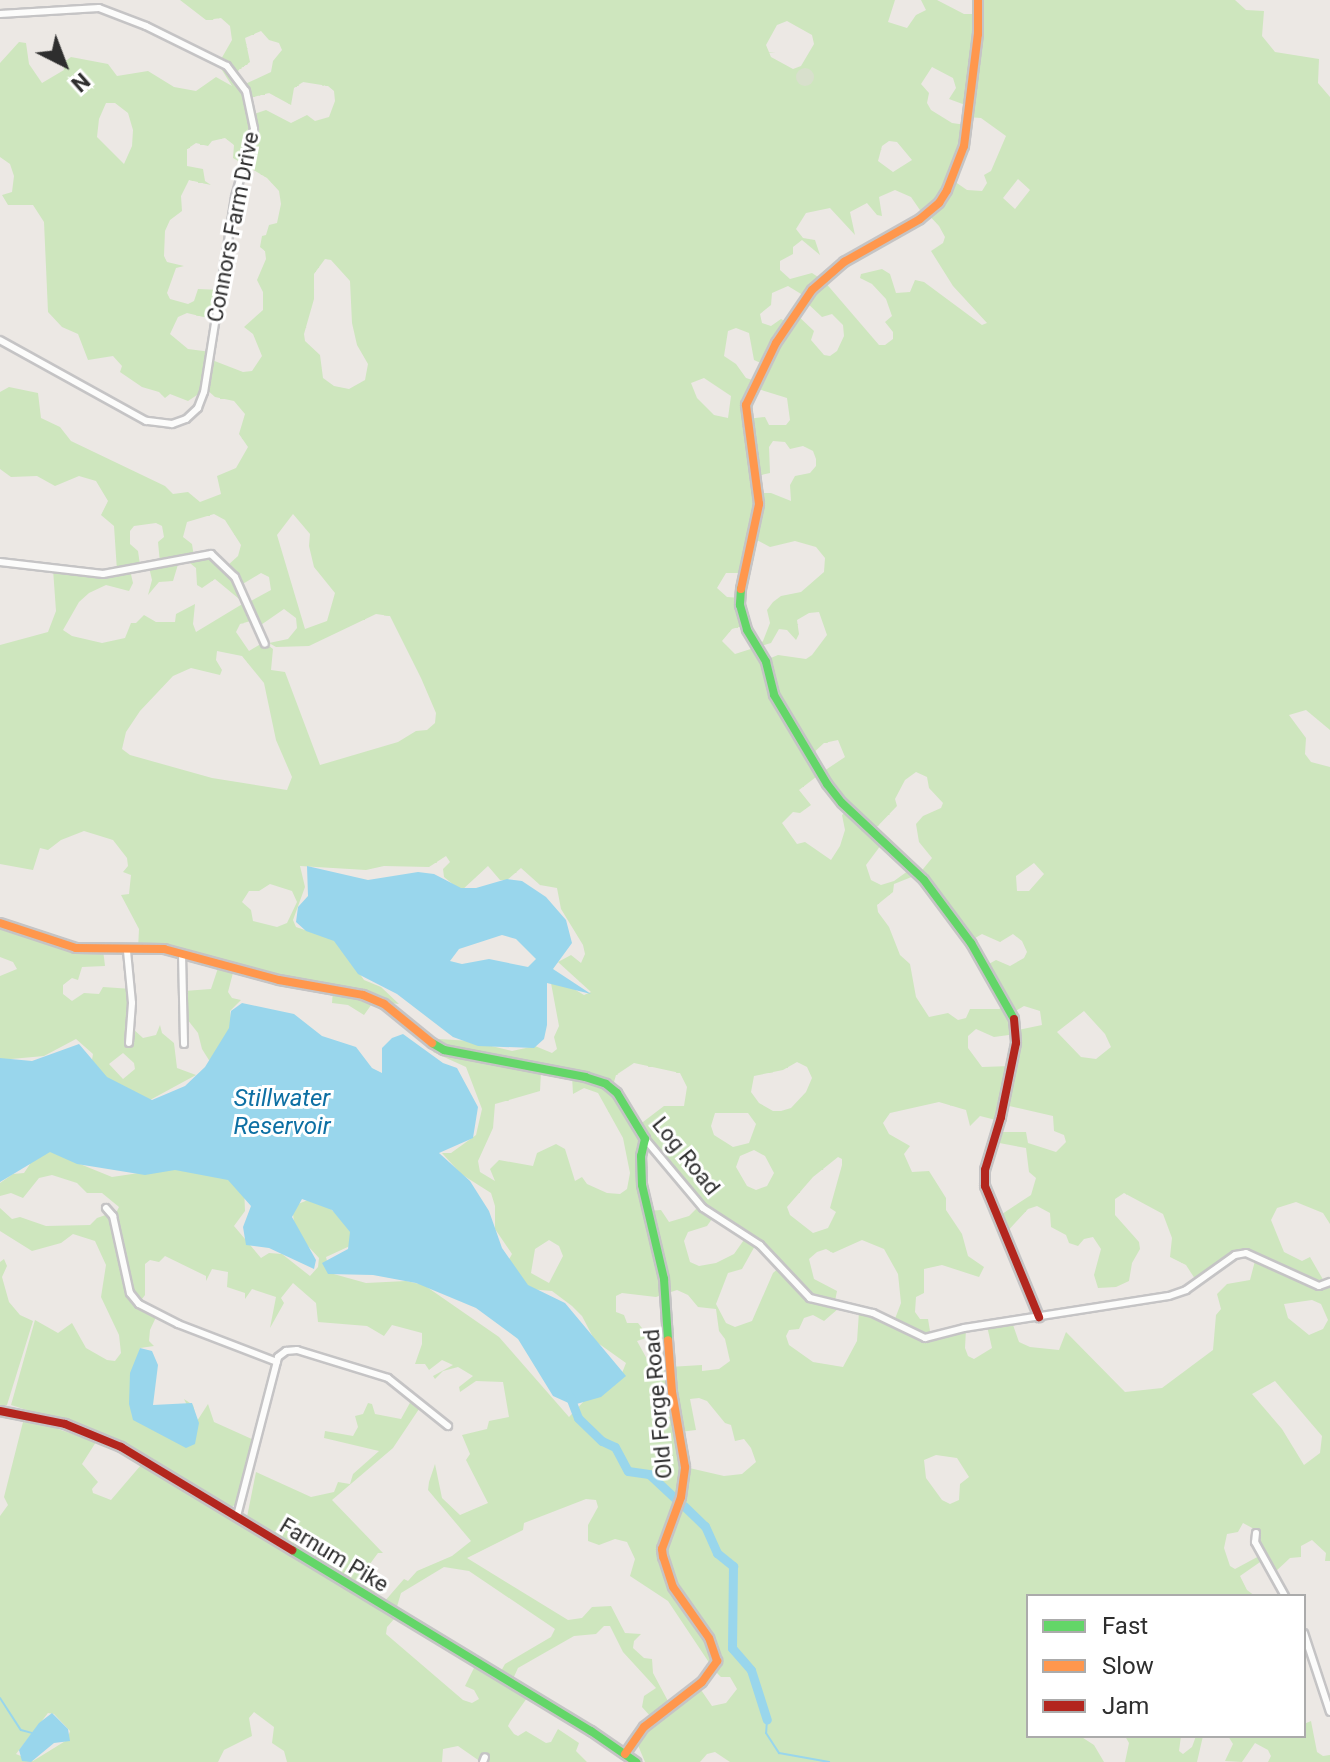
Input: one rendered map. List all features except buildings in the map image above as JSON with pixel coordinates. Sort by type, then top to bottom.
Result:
[{"type":"street","points":[[978,0],[964,146],[947,190],[934,208],[920,219],[844,262],[812,290],[776,343],[746,405],[759,504],[741,576],[740,605],[747,630],[766,662],[774,695],[827,784],[842,803],[924,880],[971,943],[1011,1009],[1017,1028],[1016,1043],[1001,1117],[985,1170],[985,1186],[1039,1317]]},
{"type":"street","name":"Connors Farm Drive","points":[[0,14],[99,8],[146,26],[227,66],[246,91],[254,129],[235,197],[204,392],[198,408],[186,419],[172,424],[146,421],[0,340]]},
{"type":"street","points":[[0,562],[103,574],[211,554],[222,561],[240,586],[265,644]]},
{"type":"street","name":"Log Road","points":[[0,923],[76,948],[127,951],[164,949],[279,980],[363,995],[384,1004],[417,1034],[444,1050],[606,1084],[619,1097],[645,1139],[703,1208],[760,1245],[810,1298],[873,1313],[925,1338],[1169,1296],[1186,1290],[1227,1259],[1246,1253],[1319,1286],[1330,1282]]},
{"type":"street","points":[[127,951],[132,1003],[129,1043]]},
{"type":"street","points":[[182,954],[184,1044]]},
{"type":"street","name":"Old Forge Road","points":[[625,1754],[644,1727],[702,1682],[717,1661],[709,1638],[673,1587],[663,1557],[662,1549],[681,1497],[685,1467],[672,1392],[664,1279],[642,1185],[641,1156],[645,1139]]},
{"type":"street","points":[[106,1208],[113,1216],[130,1293],[139,1304],[179,1324],[277,1362]]},
{"type":"street","points":[[237,1516],[277,1362],[286,1351],[297,1350],[388,1378],[448,1426]]},
{"type":"street","name":"Farnum Pike","points":[[0,1411],[65,1424],[100,1438],[237,1516],[636,1762]]},
{"type":"street","points":[[1256,1533],[1255,1542],[1284,1594]]},
{"type":"street","points":[[1306,1639],[1330,1712]]},
{"type":"green space","points":[[180,0],[895,0],[888,22],[907,28],[916,15],[926,10],[921,0],[937,0],[964,14],[977,14],[979,0],[1235,0],[1246,10],[1264,11],[1262,36],[1275,52],[1319,59],[1318,83],[1330,97],[1330,730],[1306,710],[1289,715],[1306,738],[1305,754],[1311,762],[1330,767],[1330,1224],[1323,1213],[1296,1202],[1277,1208],[1271,1220],[1284,1252],[1302,1261],[1310,1257],[1325,1283],[1330,1280],[1330,1561],[1325,1561],[1326,1553],[1312,1540],[1301,1546],[1301,1557],[1290,1558],[1274,1573],[1263,1560],[1240,1576],[1252,1594],[1026,1594],[1026,1738],[1083,1738],[1094,1745],[1104,1762],[730,1762],[715,1752],[707,1754],[700,1762],[645,1762],[637,1743],[642,1733],[699,1687],[712,1706],[726,1703],[737,1689],[730,1677],[721,1677],[714,1670],[668,1601],[630,1576],[635,1559],[627,1542],[615,1539],[599,1545],[588,1541],[588,1525],[598,1507],[596,1500],[586,1499],[524,1523],[523,1530],[467,1558],[568,1620],[582,1618],[592,1607],[611,1606],[625,1633],[641,1634],[634,1641],[633,1648],[644,1658],[652,1659],[653,1673],[669,1703],[651,1717],[642,1707],[644,1696],[656,1688],[623,1652],[610,1626],[604,1626],[596,1634],[574,1636],[518,1668],[512,1681],[500,1673],[505,1664],[551,1637],[555,1629],[469,1571],[444,1567],[401,1593],[396,1610],[384,1602],[404,1579],[408,1581],[417,1571],[452,1556],[471,1541],[428,1490],[429,1482],[435,1464],[442,1498],[460,1515],[488,1503],[466,1460],[470,1454],[462,1435],[487,1429],[489,1421],[509,1417],[503,1382],[476,1381],[460,1392],[459,1387],[473,1376],[458,1367],[443,1371],[435,1379],[433,1376],[453,1365],[442,1360],[429,1370],[425,1364],[415,1364],[422,1344],[422,1333],[392,1325],[384,1336],[367,1326],[318,1322],[316,1303],[293,1283],[281,1298],[284,1303],[270,1328],[276,1297],[252,1289],[245,1299],[245,1293],[227,1287],[228,1272],[212,1269],[206,1281],[206,1276],[165,1256],[159,1262],[150,1260],[145,1264],[145,1295],[139,1303],[157,1315],[150,1330],[149,1341],[154,1346],[140,1348],[130,1380],[132,1416],[182,1445],[190,1411],[184,1399],[193,1405],[197,1421],[208,1404],[214,1422],[254,1440],[238,1503],[230,1508],[99,1433],[11,1405],[35,1320],[58,1333],[72,1323],[86,1348],[107,1360],[115,1361],[121,1353],[119,1335],[101,1297],[106,1265],[95,1241],[73,1234],[61,1243],[32,1251],[0,1231],[0,1208],[12,1219],[20,1217],[46,1226],[90,1225],[97,1218],[117,1211],[119,1207],[102,1193],[87,1193],[77,1183],[52,1175],[39,1178],[23,1198],[11,1193],[0,1196],[0,1183],[13,1174],[24,1173],[30,1164],[28,1158],[57,1148],[75,1162],[112,1177],[193,1165],[244,1186],[245,1211],[234,1226],[261,1258],[269,1253],[282,1254],[310,1276],[318,1267],[319,1258],[295,1232],[293,1214],[298,1204],[308,1200],[326,1205],[349,1225],[352,1245],[326,1257],[330,1273],[366,1283],[406,1281],[424,1285],[499,1337],[569,1417],[586,1399],[622,1373],[626,1363],[595,1341],[582,1316],[572,1306],[552,1291],[529,1289],[507,1263],[512,1254],[495,1229],[495,1206],[491,1193],[461,1174],[442,1153],[451,1153],[476,1135],[482,1109],[466,1067],[433,1052],[439,1039],[471,1041],[512,1051],[535,1046],[552,1053],[557,1049],[554,1037],[559,1026],[551,983],[564,983],[584,995],[591,992],[558,962],[571,955],[581,963],[585,954],[583,945],[561,909],[557,888],[540,885],[521,868],[507,880],[500,880],[488,866],[461,891],[444,877],[443,869],[450,862],[446,856],[429,867],[384,866],[366,870],[300,866],[305,887],[293,920],[296,927],[337,941],[364,980],[381,987],[399,1004],[374,1001],[364,1015],[348,1005],[332,1003],[333,990],[265,982],[266,978],[234,969],[228,992],[232,998],[241,1000],[230,1011],[232,1027],[212,1065],[202,1049],[198,1033],[183,1014],[184,991],[211,989],[219,965],[186,955],[138,949],[139,929],[121,895],[129,894],[131,875],[123,872],[128,866],[127,858],[113,840],[84,831],[61,840],[48,850],[40,848],[33,870],[0,864],[0,645],[48,632],[56,611],[53,569],[117,571],[114,526],[101,515],[108,501],[96,481],[79,476],[55,486],[37,476],[11,477],[0,469],[0,392],[9,387],[38,393],[41,418],[60,427],[71,441],[165,486],[173,494],[188,492],[200,502],[221,494],[217,476],[236,468],[248,447],[239,434],[245,414],[234,401],[215,397],[206,389],[188,401],[170,394],[165,398],[159,392],[142,387],[120,372],[122,366],[113,356],[88,360],[78,334],[62,327],[48,312],[44,222],[33,205],[8,205],[2,195],[12,192],[14,176],[10,164],[0,157],[0,63],[19,42],[26,43],[29,64],[42,83],[64,70],[63,63],[71,57],[108,64],[117,76],[148,71],[174,87],[196,91],[216,77],[232,86],[215,59],[220,61],[232,40],[230,26],[221,18],[206,20]],"holes":[[[787,21],[812,35],[814,44],[801,66],[793,69],[771,57],[766,45],[777,25]],[[261,31],[269,40],[279,43],[282,50],[273,61],[271,72],[243,85],[234,73],[250,62],[245,38]],[[932,67],[953,78],[956,88],[949,99],[968,106],[967,117],[981,118],[1006,136],[991,171],[984,175],[987,183],[982,191],[967,190],[951,179],[966,125],[952,123],[931,110],[927,103],[929,93],[921,84]],[[303,82],[328,86],[334,91],[335,101],[329,117],[315,121],[307,115],[291,123],[266,110],[254,114],[249,98],[269,93],[291,105],[294,88]],[[106,103],[115,103],[128,113],[133,130],[132,146],[124,164],[97,137],[99,119]],[[225,138],[234,145],[233,158],[267,178],[279,191],[281,204],[277,223],[269,225],[260,247],[265,251],[266,259],[257,280],[263,292],[263,310],[244,327],[253,334],[262,356],[252,371],[243,372],[212,360],[211,352],[188,349],[170,334],[178,317],[187,313],[216,320],[221,290],[198,289],[194,301],[188,304],[170,299],[167,293],[176,268],[184,266],[167,262],[164,256],[165,231],[170,220],[182,211],[181,196],[189,180],[211,185],[205,181],[203,169],[187,166],[187,149],[196,143],[208,146],[212,141]],[[889,141],[897,142],[912,160],[893,172],[878,161],[882,146]],[[1018,179],[1030,190],[1015,209],[1003,198]],[[895,190],[911,197],[922,213],[926,212],[939,226],[945,237],[943,243],[931,251],[953,286],[987,323],[982,325],[924,282],[915,280],[910,292],[896,293],[890,274],[882,269],[861,274],[860,278],[872,284],[886,299],[892,316],[885,322],[893,332],[893,339],[879,345],[824,281],[812,273],[790,279],[780,270],[780,261],[793,254],[793,247],[802,240],[820,255],[815,240],[803,238],[796,229],[806,213],[830,208],[855,235],[850,212],[867,203],[877,215],[882,216],[879,197]],[[325,259],[331,260],[350,281],[352,323],[357,345],[368,364],[365,380],[349,389],[334,386],[323,378],[320,355],[305,341],[304,334],[314,299],[314,274]],[[788,286],[806,297],[805,301],[822,317],[832,314],[843,325],[844,336],[837,351],[830,356],[824,355],[811,340],[814,331],[796,314],[789,323],[781,319],[771,326],[762,323],[760,314],[771,305],[772,293]],[[736,328],[749,333],[754,360],[765,365],[756,381],[746,378],[736,364],[724,356],[728,331]],[[704,378],[731,396],[728,418],[714,415],[697,398],[691,383]],[[755,388],[787,398],[790,420],[786,425],[769,425],[765,417],[747,419]],[[773,441],[785,442],[790,449],[803,446],[813,451],[816,466],[810,473],[795,476],[790,485],[791,501],[771,493],[758,493],[757,476],[770,473],[769,447]],[[214,514],[225,520],[241,545],[238,556],[227,566],[210,554],[194,557],[192,544],[183,537],[187,522]],[[293,514],[310,534],[309,546],[314,567],[335,593],[327,621],[305,629],[277,535]],[[156,523],[162,526],[164,537],[158,542],[160,563],[149,567],[152,580],[148,595],[159,582],[173,581],[179,561],[185,559],[196,568],[197,585],[202,588],[215,579],[244,603],[196,632],[193,624],[195,604],[176,614],[175,622],[156,622],[144,615],[136,623],[131,623],[125,638],[102,643],[72,636],[63,630],[79,602],[89,593],[106,585],[129,591],[133,583],[130,570],[140,565],[138,551],[130,544],[130,531],[134,526]],[[749,536],[770,547],[795,541],[816,547],[825,558],[824,572],[801,592],[781,596],[767,610],[770,623],[763,641],[757,647],[735,654],[722,641],[732,629],[745,625],[741,598],[727,597],[717,588],[726,573],[741,573],[742,555]],[[261,573],[269,577],[271,590],[249,602],[241,585]],[[284,609],[296,618],[297,628],[288,639],[269,643],[276,647],[309,646],[376,614],[390,616],[436,713],[435,723],[427,730],[416,731],[398,742],[320,765],[285,672],[271,670],[273,649],[264,642],[249,651],[236,632],[240,624],[254,620],[258,627]],[[819,612],[827,635],[806,659],[778,655],[766,660],[758,647],[771,643],[779,629],[787,630],[796,640],[799,634],[797,620],[809,613]],[[217,651],[242,656],[264,683],[276,740],[292,777],[287,790],[212,778],[130,755],[122,749],[126,732],[140,711],[173,676],[191,668],[220,675],[222,670],[216,660]],[[838,740],[845,757],[821,773],[811,755],[824,743]],[[916,772],[927,777],[929,788],[943,803],[941,808],[923,816],[916,824],[919,842],[932,858],[919,874],[912,868],[894,881],[881,885],[871,880],[866,865],[884,841],[873,831],[897,806],[895,799],[905,780]],[[820,774],[848,810],[842,815],[845,830],[831,860],[805,842],[797,844],[782,823],[793,812],[800,813],[811,805],[799,790]],[[1034,863],[1044,874],[1029,891],[1017,891],[1016,876]],[[919,874],[970,941],[982,934],[1000,942],[1013,934],[1022,941],[1027,952],[1024,958],[1010,966],[996,960],[987,965],[1008,1005],[999,1009],[970,1009],[966,1018],[958,1020],[948,1013],[929,1017],[916,997],[910,964],[900,955],[877,905],[893,892],[894,884]],[[270,884],[292,891],[297,902],[287,923],[277,927],[253,921],[251,910],[242,902],[249,891],[259,891]],[[1024,1006],[1040,1011],[1042,1025],[1018,1030],[1014,1012]],[[1084,1011],[1105,1034],[1111,1047],[1096,1059],[1081,1057],[1057,1032]],[[976,1029],[994,1037],[1016,1034],[1011,1066],[982,1067],[968,1048],[968,1036]],[[797,1062],[807,1067],[812,1078],[806,1092],[791,1108],[773,1111],[759,1103],[751,1092],[754,1076],[783,1070]],[[634,1063],[680,1073],[687,1087],[684,1106],[664,1106],[639,1125],[612,1089],[616,1075]],[[541,1071],[572,1076],[573,1094],[584,1088],[598,1093],[623,1138],[630,1173],[627,1189],[620,1194],[607,1193],[587,1184],[582,1177],[575,1181],[565,1149],[556,1144],[537,1153],[533,1166],[499,1160],[490,1169],[495,1181],[480,1172],[478,1161],[493,1128],[495,1104],[540,1091]],[[939,1102],[966,1110],[970,1126],[980,1116],[1000,1121],[1005,1105],[1053,1116],[1054,1131],[1064,1135],[1066,1142],[1056,1152],[1028,1143],[1026,1132],[998,1132],[994,1142],[1026,1148],[1029,1172],[1036,1178],[1031,1195],[996,1218],[1005,1234],[1028,1209],[1037,1206],[1050,1213],[1051,1227],[1066,1235],[1069,1243],[1078,1246],[1084,1239],[1093,1237],[1101,1249],[1094,1275],[1098,1288],[1116,1287],[1129,1281],[1132,1263],[1140,1249],[1139,1242],[1115,1215],[1115,1199],[1124,1193],[1163,1214],[1172,1238],[1170,1257],[1186,1265],[1197,1282],[1234,1256],[1256,1257],[1250,1280],[1227,1284],[1217,1294],[1221,1309],[1216,1315],[1213,1350],[1162,1388],[1125,1392],[1066,1332],[1059,1350],[1030,1347],[1019,1342],[1012,1322],[987,1326],[992,1348],[974,1359],[968,1356],[965,1348],[966,1329],[931,1337],[928,1319],[920,1319],[915,1312],[916,1297],[924,1293],[924,1269],[942,1265],[979,1277],[984,1267],[968,1256],[962,1234],[946,1210],[946,1198],[929,1171],[912,1172],[904,1154],[910,1146],[889,1134],[883,1123],[890,1113]],[[715,1113],[748,1113],[756,1124],[749,1143],[733,1147],[714,1135],[711,1126]],[[645,1142],[699,1206],[689,1216],[669,1222],[661,1210],[647,1211],[641,1158]],[[754,1150],[765,1156],[774,1173],[767,1186],[756,1190],[747,1186],[736,1167],[740,1156]],[[838,1157],[842,1159],[842,1165],[830,1208],[836,1212],[828,1228],[813,1233],[790,1215],[787,1207],[813,1177]],[[714,1216],[746,1237],[734,1254],[716,1263],[699,1266],[690,1262],[684,1241],[688,1232],[707,1226]],[[549,1240],[559,1246],[563,1256],[549,1283],[531,1273],[535,1249]],[[862,1240],[884,1249],[898,1274],[901,1303],[893,1324],[859,1312],[857,1341],[843,1367],[813,1362],[789,1345],[786,1336],[789,1330],[799,1329],[804,1318],[813,1315],[824,1321],[839,1308],[834,1306],[837,1291],[814,1279],[809,1259],[817,1252],[826,1249],[833,1253]],[[756,1244],[781,1266],[773,1273],[752,1321],[735,1327],[726,1323],[716,1304],[728,1273],[742,1269]],[[677,1290],[688,1295],[698,1307],[716,1309],[719,1331],[725,1339],[730,1361],[719,1369],[702,1371],[702,1365],[652,1368],[637,1341],[649,1337],[638,1323],[627,1323],[624,1315],[616,1312],[616,1296],[622,1293],[656,1297]],[[1312,1300],[1321,1304],[1328,1320],[1323,1329],[1309,1335],[1288,1318],[1284,1304]],[[1275,1381],[1322,1436],[1320,1453],[1304,1465],[1282,1429],[1252,1394]],[[699,1398],[707,1401],[725,1423],[731,1425],[735,1441],[744,1439],[756,1462],[742,1474],[724,1476],[685,1467],[680,1432],[696,1430],[690,1399]],[[936,1455],[957,1458],[969,1477],[960,1484],[959,1500],[950,1504],[942,1500],[926,1478],[924,1460]],[[1243,1523],[1256,1530],[1261,1555],[1235,1569],[1230,1566],[1224,1548],[1227,1534],[1238,1532]]]},
{"type":"green space","points":[[805,68],[814,77],[805,86],[796,77]]},
{"type":"green space","points":[[0,922],[44,939],[103,949],[105,966],[82,967],[78,980],[72,978],[63,985],[63,994],[72,1001],[84,993],[99,994],[103,987],[132,989],[132,1028],[143,1038],[156,1035],[160,1025],[162,1033],[174,1043],[177,1068],[196,1075],[150,1100],[119,1095],[92,1060],[93,1054],[76,1039],[44,1056],[0,1060],[0,976],[17,969],[13,962],[0,957]],"holes":[[[123,1053],[134,1063],[135,1069],[123,1079],[109,1064]]]},
{"type":"green space","points":[[4,1259],[7,1266],[2,1277],[9,1302],[20,1315],[33,1321],[7,1405],[0,1408],[0,1262]]},
{"type":"green space","points":[[411,1401],[419,1409],[393,1448],[332,1500],[383,1553],[378,1553],[361,1576],[368,1584],[380,1584],[376,1592],[367,1593],[247,1517],[256,1472],[311,1497],[334,1492],[338,1482],[350,1484],[353,1474],[379,1451],[324,1438],[325,1431],[353,1436],[358,1427],[355,1416],[363,1414],[368,1403],[372,1404],[375,1414],[401,1419]]},
{"type":"green space","points":[[23,1422],[52,1427],[96,1442],[82,1464],[98,1482],[92,1489],[93,1493],[111,1500],[141,1465],[395,1618],[387,1627],[386,1634],[463,1700],[472,1703],[479,1699],[474,1690],[465,1686],[475,1666],[527,1698],[508,1726],[514,1734],[518,1736],[526,1731],[546,1743],[551,1742],[558,1729],[579,1743],[576,1751],[587,1762],[481,1762],[458,1746],[443,1749],[442,1762],[287,1762],[284,1751],[272,1743],[274,1727],[254,1712],[249,1718],[252,1736],[224,1750],[218,1762],[0,1762],[0,1516],[8,1505],[4,1497]],"holes":[[[48,1713],[54,1714],[70,1731],[67,1740],[33,1761],[16,1754]]]},
{"type":"green space","points":[[1311,1721],[1317,1752],[1323,1756],[1330,1755],[1330,1762],[1268,1762],[1271,1756],[1268,1750],[1255,1743],[1242,1762],[1225,1761],[1233,1744],[1229,1738],[1306,1738],[1306,1723]]},
{"type":"green space","points":[[1126,1738],[1181,1738],[1179,1751],[1183,1754],[1192,1747],[1195,1738],[1203,1738],[1197,1762],[1125,1762],[1129,1743]]},
{"type":"water","points":[[307,866],[368,880],[418,872],[434,874],[461,888],[476,888],[507,879],[522,881],[546,897],[566,920],[572,943],[553,969],[591,994],[547,983],[544,1039],[534,1048],[478,1046],[453,1037],[397,994],[358,974],[334,941],[306,931],[296,922],[298,907],[308,896]],"holes":[[[502,935],[516,939],[536,959],[528,967],[489,959],[462,964],[450,961],[459,949]]]},
{"type":"water","name":"Stillwater Reservoir","points":[[242,1003],[294,1014],[322,1036],[356,1047],[372,1068],[382,1073],[382,1048],[392,1038],[403,1034],[443,1063],[457,1068],[478,1107],[473,1138],[439,1153],[470,1181],[489,1211],[502,1248],[528,1285],[565,1303],[626,1376],[601,1397],[573,1405],[553,1396],[518,1339],[476,1308],[416,1283],[373,1275],[328,1274],[322,1263],[348,1249],[350,1232],[332,1210],[302,1199],[292,1217],[316,1260],[314,1269],[269,1248],[246,1245],[243,1227],[251,1206],[228,1180],[175,1170],[145,1175],[77,1164],[50,1152],[0,1182],[0,1058],[32,1061],[79,1044],[107,1077],[152,1100],[185,1086],[205,1067],[229,1028],[231,1011]]},
{"type":"water","points":[[140,1348],[152,1351],[158,1365],[153,1405],[192,1403],[199,1423],[195,1444],[186,1448],[133,1420],[129,1404],[130,1373]]},
{"type":"water","points":[[52,1713],[68,1729],[70,1741],[54,1743],[31,1762],[22,1761],[19,1750],[39,1723]]},
{"type":"waterway","points":[[570,1397],[578,1418],[602,1441],[615,1447],[628,1471],[649,1474],[676,1499]]},
{"type":"waterway","points":[[684,1506],[705,1526],[717,1553],[733,1566],[732,1648],[751,1670],[767,1720]]},
{"type":"waterway","points":[[0,1698],[21,1730],[32,1733]]},
{"type":"waterway","points":[[767,1720],[766,1733],[779,1753],[829,1762]]},
{"type":"traffic: fast","points":[[741,589],[740,605],[747,630],[766,662],[774,695],[827,784],[842,803],[924,880],[971,943],[1014,1019]]},
{"type":"traffic: fast","points":[[432,1043],[444,1050],[585,1077],[606,1084],[617,1093],[645,1139],[641,1156],[642,1185],[664,1279],[668,1340]]},
{"type":"traffic: fast","points":[[292,1550],[591,1731],[636,1762]]},
{"type":"traffic: slow","points":[[741,589],[759,504],[746,405],[776,343],[812,290],[844,262],[920,219],[939,203],[947,190],[964,146],[978,34],[978,0]]},
{"type":"traffic: slow","points":[[0,923],[76,948],[164,949],[279,980],[363,995],[384,1004],[432,1043]]},
{"type":"traffic: slow","points":[[625,1754],[644,1727],[702,1682],[717,1661],[709,1638],[673,1587],[663,1557],[662,1549],[681,1497],[685,1467],[672,1392],[668,1340]]},
{"type":"traffic: jam","points":[[1014,1019],[1016,1043],[1001,1117],[985,1170],[985,1186],[1039,1317]]},
{"type":"traffic: jam","points":[[0,1411],[65,1424],[121,1447],[292,1550]]}]
